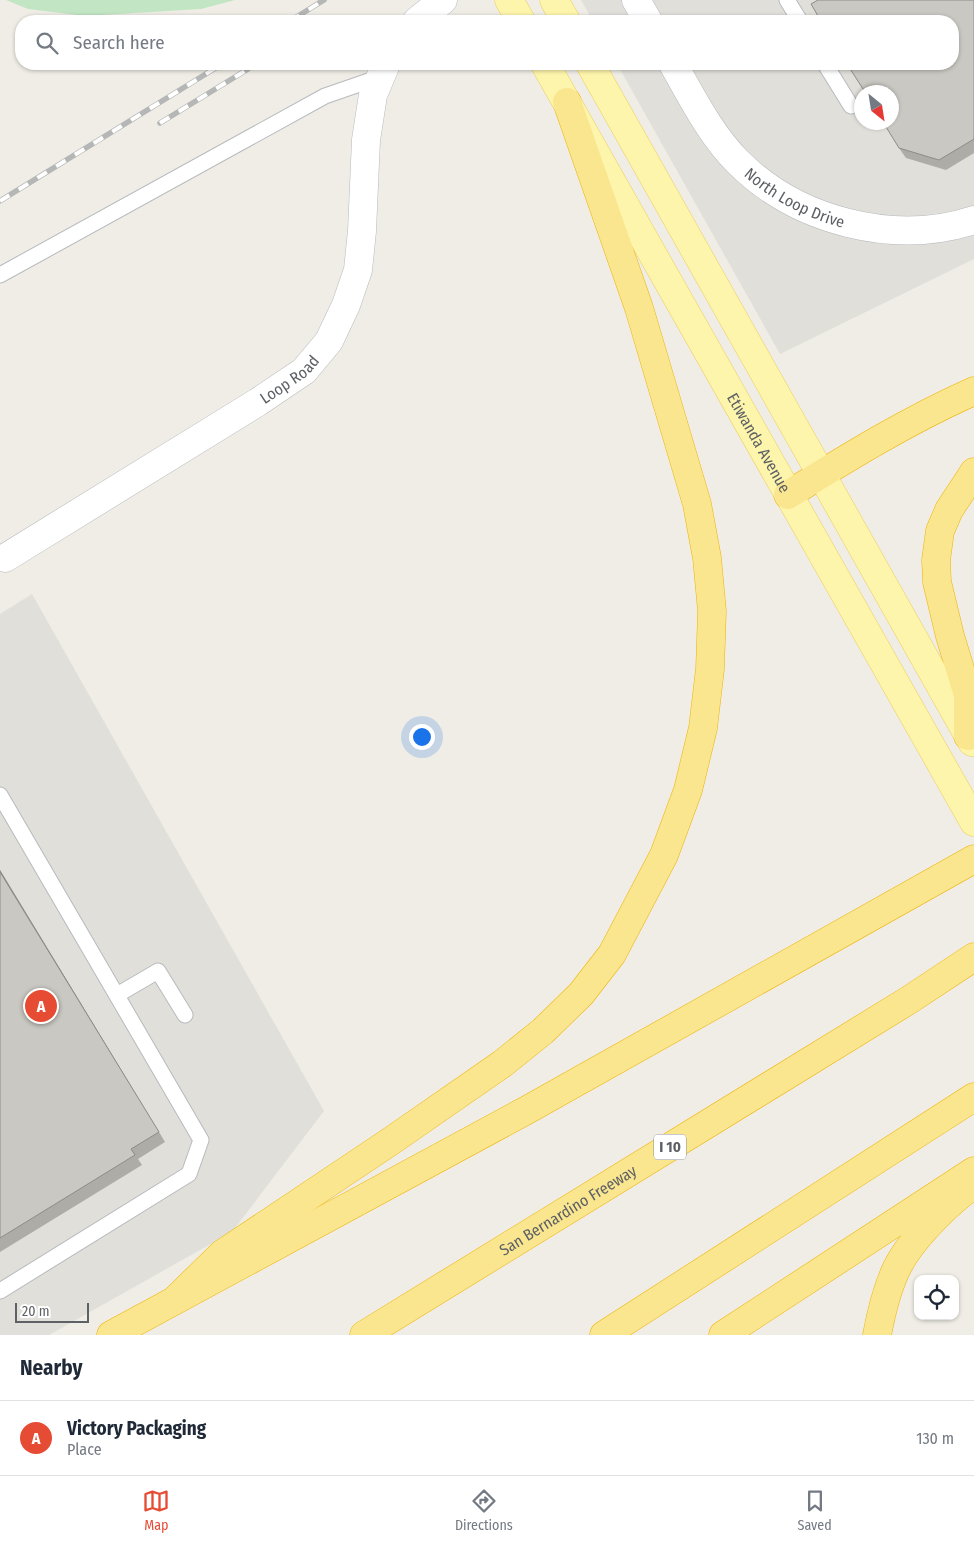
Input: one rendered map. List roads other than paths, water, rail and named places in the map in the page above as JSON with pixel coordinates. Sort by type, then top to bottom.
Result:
[{"type":"highway","points":[[176,1299],[222,1254],[502,1064],[543,1031],[581,994],[612,954],[647,888],[664,855],[688,790],[703,728],[710,669],[712,611],[707,558],[697,504],[640,308],[567,102]]},
{"type":"highway","points":[[788,495],[851,455],[943,405],[974,391]]},
{"type":"highway","points":[[971,741],[968,695],[950,636],[939,590],[936,560],[940,531],[943,524],[960,492],[974,472]]},
{"type":"highway","points":[[111,1335],[527,1110],[974,859]]},
{"type":"highway","name":"San Bernardino Freeway","points":[[364,1335],[892,1010],[974,957]]},
{"type":"highway","points":[[604,1335],[974,1097]]},
{"type":"highway","points":[[723,1335],[974,1171]]},
{"type":"highway","points":[[877,1335],[881,1313],[895,1271],[919,1235],[957,1198],[974,1185]]},
{"type":"main road","points":[[509,0],[518,15]]},
{"type":"main road","points":[[554,0],[563,15]]},
{"type":"main road","name":"Etiwanda Avenue","points":[[548,70],[974,822]]},
{"type":"main road","points":[[593,70],[971,741]]},
{"type":"street","points":[[425,15],[443,0]]},
{"type":"street","points":[[636,0],[645,15]]},
{"type":"street","name":"Loop Road","points":[[2,559],[258,402],[304,371],[329,341],[346,305],[358,270],[362,231],[366,140],[373,95],[383,70]]},
{"type":"street","name":"North Loop Drive","points":[[676,70],[718,138],[738,162],[766,186],[802,207],[845,223],[889,230],[928,230],[974,220]]},
{"type":"lane","points":[[787,0],[796,15]]},
{"type":"lane","points":[[0,275],[324,96],[383,70]]},
{"type":"lane","points":[[829,70],[851,106]]},
{"type":"lane","points":[[0,795],[201,1140],[189,1174],[0,1291]]},
{"type":"lane","points":[[117,995],[158,971],[185,1015]]},
{"type":"railway","points":[[300,15],[324,0]]},
{"type":"railway","points":[[0,201],[212,70]]},
{"type":"railway","points":[[160,123],[246,70]]},
{"type":"place","name":"Victory Packaging","points":[[41,1006]]}]
